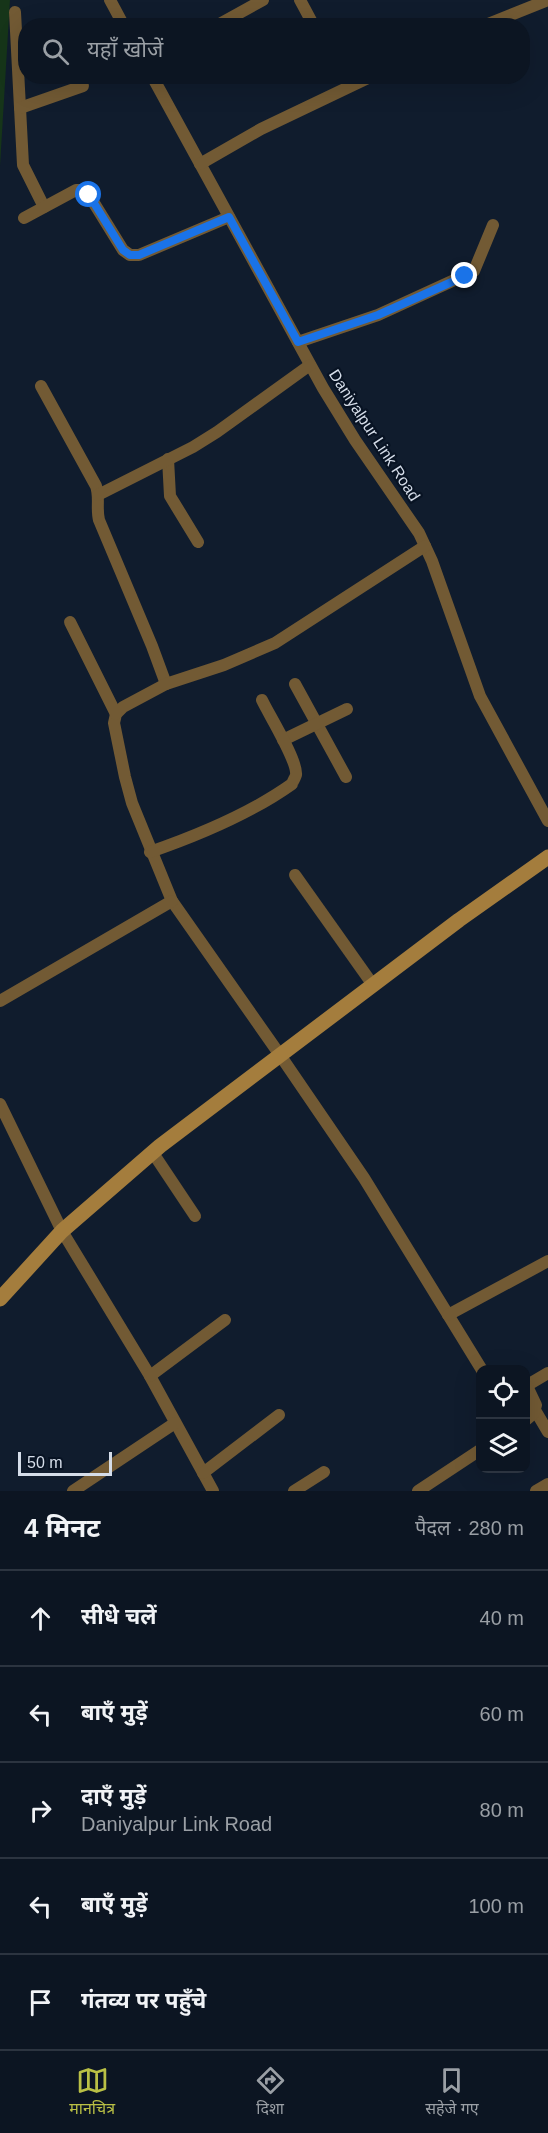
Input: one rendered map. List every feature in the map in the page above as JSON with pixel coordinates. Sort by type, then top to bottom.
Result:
[{"type":"street","points":[[110,0],[120,18]]},
{"type":"street","points":[[230,18],[263,0]]},
{"type":"street","points":[[503,18],[548,0]]},
{"type":"street","points":[[304,1],[311,18]]},
{"type":"street","points":[[15,12],[18,70]]},
{"type":"street","points":[[19,84],[23,165],[44,207]]},
{"type":"street","name":"Daniyalpur Link Road","points":[[156,84],[310,365],[355,440],[419,533],[480,696],[548,821]]},
{"type":"street","points":[[200,164],[343,84]]},
{"type":"street","points":[[20,108],[83,86]]},
{"type":"street","points":[[24,218],[76,190],[84,190],[123,250],[130,255],[139,255],[229,217]]},
{"type":"street","points":[[298,342],[378,315],[474,271],[493,225]]},
{"type":"street","points":[[98,495],[217,432],[310,365]]},
{"type":"street","points":[[41,386],[96,486],[99,520],[166,684]]},
{"type":"street","points":[[168,459],[170,496],[198,542]]},
{"type":"street","points":[[425,546],[275,643],[224,665],[166,684],[123,707],[116,714],[114,723],[125,777],[150,852],[172,901],[364,1178],[479,1365]]},
{"type":"street","points":[[70,621],[116,714]]},
{"type":"street","points":[[295,684],[346,777]]},
{"type":"street","points":[[150,852],[191,838],[236,816],[292,784],[296,776],[294,766],[262,700]]},
{"type":"street","points":[[283,740],[347,709]]},
{"type":"street","points":[[0,1299],[62,1231],[153,1153],[459,920],[548,857]]},
{"type":"street","points":[[295,875],[373,985]]},
{"type":"street","points":[[0,1001],[172,901]]},
{"type":"street","points":[[0,1104],[62,1231],[150,1376],[211,1490]]},
{"type":"street","points":[[0,1136],[12,1129]]},
{"type":"street","points":[[153,1153],[195,1216]]},
{"type":"street","points":[[448,1315],[548,1261]]},
{"type":"street","points":[[150,1376],[225,1320]]},
{"type":"street","points":[[530,1384],[548,1373]]},
{"type":"street","points":[[530,1394],[548,1432]]},
{"type":"street","points":[[526,1419],[536,1410]]},
{"type":"street","points":[[203,1473],[279,1415]]},
{"type":"street","points":[[73,1491],[176,1423]]},
{"type":"street","points":[[418,1491],[476,1453]]},
{"type":"street","points":[[294,1491],[324,1472]]},
{"type":"street","points":[[536,1491],[548,1484]]},
{"type":"green space","points":[[0,0],[10,0],[0,166]]},
{"type":"route","points":[[89,195],[123,250],[130,255],[139,255],[229,217],[298,342],[378,315],[465,276]]}]
